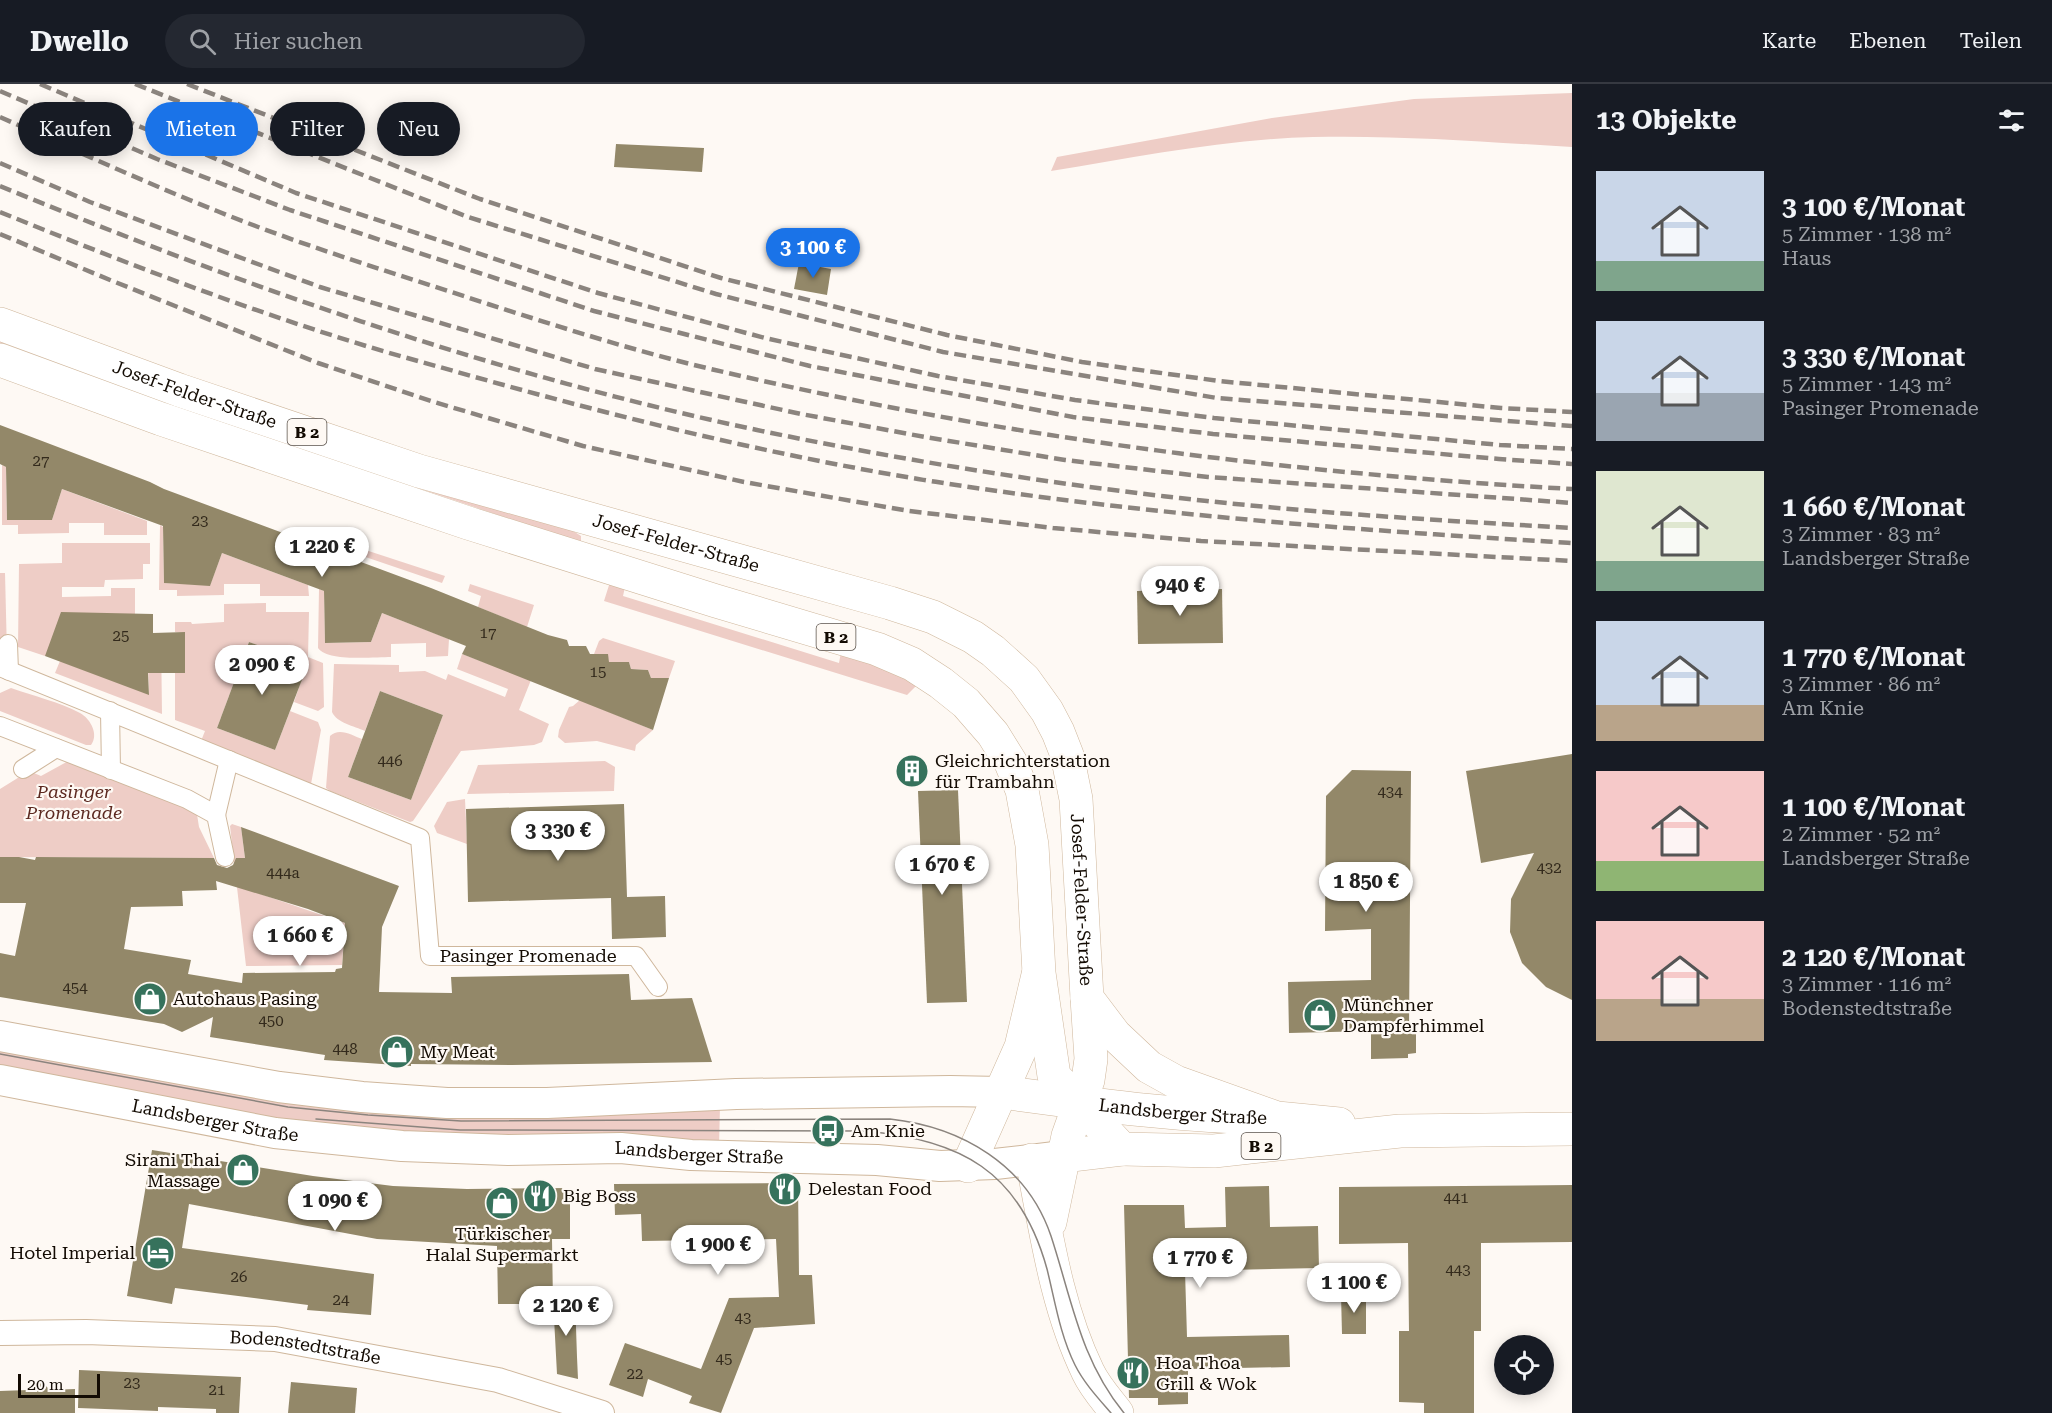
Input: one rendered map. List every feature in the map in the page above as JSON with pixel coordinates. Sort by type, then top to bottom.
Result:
[{"type":"main road","name":"Josef-Felder-Straße","points":[[0,324],[178,390],[418,471],[770,568],[933,617],[973,637],[1010,664],[1024,679],[1047,711],[1058,732],[1073,774],[1079,828],[1091,1059],[1088,1080],[1080,1102],[1054,1076],[1038,973],[1034,864],[1026,805],[1018,779],[1004,750],[983,720],[941,683],[912,664],[877,649],[606,567],[291,464],[0,360]]},
{"type":"main road","points":[[606,567],[618,526]]},
{"type":"main road","name":"Josef-Felder-Straße","points":[[1000,1092],[1016,1061],[1026,1032],[1038,973]]},
{"type":"main road","name":"Josef-Felder-Straße","points":[[1088,998],[1115,1035],[1132,1053],[1159,1074],[1277,1118]]},
{"type":"main road","points":[[968,1166],[1000,1092]]},
{"type":"main road","name":"Landsberger Straße","points":[[1000,1092],[1127,1110],[1208,1117],[1277,1118],[1400,1131]]},
{"type":"main road","points":[[1080,1102],[1047,1158],[1047,1238],[1065,1313],[1076,1346],[1089,1375],[1117,1413]]},
{"type":"main road","name":"B 2","points":[[1080,1102],[1122,1149]]},
{"type":"main road","name":"Landsberger Straße","points":[[1047,1158],[1122,1149],[1214,1151],[1400,1131],[1572,1129]]},
{"type":"street","name":"Pasinger Promenade","points":[[8,644],[4,669],[110,711],[163,724],[229,760],[315,790],[422,833],[430,956],[636,956],[658,987]]},
{"type":"street","points":[[110,711],[111,770]]},
{"type":"street","points":[[0,726],[187,799],[216,815]]},
{"type":"street","points":[[23,770],[56,748]]},
{"type":"street","points":[[225,857],[216,815],[229,760]]},
{"type":"street","name":"Landsberger Straße","points":[[0,1036],[279,1087],[362,1097],[447,1103],[569,1102],[736,1094],[950,1090],[1000,1092]]},
{"type":"street","name":"Landsberger Straße","points":[[0,1080],[275,1133],[402,1146],[508,1150],[621,1148],[692,1155],[858,1159],[934,1166],[968,1166],[1047,1158]]},
{"type":"street","name":"Bodenstedtstraße","points":[[0,1333],[86,1332],[275,1339],[498,1380],[602,1413]]},
{"type":"green space","points":[[1572,93],[1572,147],[1378,137],[1280,138],[1182,150],[1051,171],[1057,157],[1272,118],[1414,99]]},
{"type":"green space","points":[[0,341],[570,529],[581,536],[581,543],[0,347]]},
{"type":"green space","points":[[2,465],[6,467],[7,520],[52,520],[62,489],[147,521],[147,535],[104,535],[104,523],[69,523],[69,533],[18,534],[18,525],[2,525]]},
{"type":"green space","points":[[160,525],[163,527],[164,583],[210,585],[222,553],[308,585],[309,596],[260,596],[260,584],[224,584],[224,595],[177,596],[177,590],[159,590]]},
{"type":"green space","points":[[338,541],[445,576],[442,583],[336,547]]},
{"type":"green space","points":[[62,543],[150,543],[150,564],[143,564],[143,579],[105,580],[104,587],[62,587],[62,597],[111,596],[111,588],[135,588],[135,614],[45,656],[18,647],[19,564],[62,563]]},
{"type":"green space","points":[[0,573],[5,573],[7,654],[0,652]]},
{"type":"green space","points":[[610,582],[625,587],[623,596],[839,663],[841,652],[873,662],[917,685],[907,695],[604,601]]},
{"type":"green space","points":[[470,584],[534,605],[527,627],[478,607],[481,596],[468,591]]},
{"type":"green space","points":[[319,589],[324,591],[325,643],[371,642],[382,613],[449,639],[448,656],[426,657],[426,643],[391,644],[391,657],[352,658],[323,652],[318,648]]},
{"type":"green space","points":[[266,603],[266,612],[309,612],[308,657],[323,663],[324,707],[318,711],[294,702],[307,664],[249,642],[217,728],[275,750],[290,711],[318,722],[321,730],[311,784],[201,741],[205,731],[175,720],[175,673],[185,672],[185,633],[175,632],[175,622],[191,622],[192,624],[224,622],[224,604]]},
{"type":"green space","points":[[147,636],[161,636],[162,714],[55,673],[60,661],[149,694]]},
{"type":"green space","points":[[603,638],[675,661],[669,678],[651,678],[648,670],[631,669],[629,662],[609,662],[607,654],[594,654],[599,641]]},
{"type":"green space","points":[[462,654],[531,680],[519,710],[549,724],[542,742],[534,745],[461,751],[413,821],[410,822],[326,788],[330,736],[341,732],[362,739],[348,777],[411,800],[443,715],[380,691],[365,731],[346,724],[332,712],[334,664],[399,665],[399,672],[425,671],[446,680],[448,674],[505,697],[508,689],[457,669]]},
{"type":"green space","points":[[11,688],[80,713],[90,723],[94,732],[91,745],[0,711],[0,693]]},
{"type":"green space","points":[[580,700],[653,730],[636,745],[635,751],[597,741],[565,743],[558,737],[559,730],[569,707]]},
{"type":"green space","name":"Pasinger Promenade","points":[[72,759],[196,808],[199,827],[214,858],[0,857],[0,789],[29,771],[41,776]]},
{"type":"green space","points":[[605,761],[615,767],[614,791],[467,794],[478,765]]},
{"type":"green space","points":[[465,799],[467,844],[437,833],[434,826],[447,802]]},
{"type":"green space","points":[[232,824],[241,827],[249,890],[345,923],[342,965],[246,966],[230,826]]},
{"type":"green space","points":[[0,1046],[461,1114],[642,1114],[720,1106],[719,1147],[459,1137],[287,1123],[0,1070]]},
{"type":"building","points":[[616,144],[704,148],[702,172],[614,167]]},
{"type":"building","points":[[799,263],[831,269],[827,295],[794,289]]},
{"type":"building","points":[[0,425],[164,489],[431,588],[548,635],[567,640],[569,646],[586,646],[590,654],[608,654],[609,662],[629,662],[631,669],[648,670],[651,678],[669,678],[653,730],[462,654],[466,646],[382,613],[371,642],[325,643],[324,591],[222,553],[210,586],[164,583],[163,526],[62,489],[52,520],[7,520],[6,467],[0,464]]},
{"type":"building","points":[[1222,589],[1223,643],[1138,644],[1137,591]]},
{"type":"building","points":[[61,612],[153,614],[153,633],[185,632],[185,673],[148,673],[149,695],[45,656]]},
{"type":"building","points":[[249,642],[308,664],[275,750],[217,728]]},
{"type":"building","points":[[380,691],[443,715],[411,800],[348,777]]},
{"type":"building","points":[[1572,754],[1572,1000],[1546,987],[1522,963],[1510,932],[1511,899],[1534,853],[1481,863],[1466,771]]},
{"type":"building","points":[[1352,770],[1411,771],[1409,1030],[1416,1031],[1416,1053],[1408,1054],[1408,1058],[1371,1059],[1371,1031],[1289,1033],[1288,982],[1371,980],[1371,929],[1325,931],[1326,796]]},
{"type":"building","points":[[958,790],[967,1002],[927,1003],[918,791]]},
{"type":"building","points":[[624,804],[627,897],[665,896],[666,937],[612,939],[611,898],[468,902],[466,809]]},
{"type":"building","points":[[241,827],[399,886],[382,927],[379,992],[452,993],[451,977],[629,974],[631,1000],[692,998],[712,1062],[411,1064],[411,1066],[324,1060],[325,1055],[210,1037],[213,1017],[182,1032],[164,1024],[0,997],[0,953],[15,956],[26,903],[0,903],[0,857],[35,860],[36,857],[214,858],[217,865],[227,868],[233,865],[236,858],[245,858]],"holes":[[[216,881],[308,909],[345,923],[342,968],[336,969],[335,972],[243,973],[242,983],[188,974],[191,960],[124,949],[131,907],[183,906],[182,891],[217,890]]]},
{"type":"building","points":[[152,1150],[313,1176],[393,1186],[467,1189],[570,1188],[570,1239],[552,1239],[553,1304],[498,1304],[497,1246],[377,1239],[189,1204],[182,1248],[374,1274],[371,1315],[307,1310],[308,1305],[175,1288],[172,1304],[127,1296]]},
{"type":"building","points":[[798,1183],[799,1275],[812,1275],[815,1324],[754,1328],[721,1413],[689,1403],[692,1396],[648,1379],[643,1397],[609,1385],[625,1343],[701,1369],[729,1298],[779,1297],[776,1239],[642,1241],[641,1214],[615,1215],[614,1184]]},
{"type":"building","points":[[1572,1185],[1572,1242],[1481,1243],[1481,1331],[1474,1331],[1474,1413],[1424,1413],[1424,1403],[1399,1402],[1399,1331],[1409,1331],[1408,1243],[1339,1244],[1339,1187]]},
{"type":"building","points":[[1269,1186],[1270,1227],[1318,1226],[1319,1268],[1185,1271],[1187,1337],[1289,1335],[1290,1367],[1188,1369],[1188,1404],[1158,1405],[1158,1398],[1129,1398],[1124,1205],[1184,1205],[1185,1228],[1226,1227],[1225,1187]]},
{"type":"building","points":[[1366,1293],[1366,1334],[1342,1334],[1341,1294]]},
{"type":"building","points":[[575,1298],[578,1379],[557,1374],[553,1299]]},
{"type":"building","points":[[79,1370],[241,1377],[239,1413],[216,1413],[216,1409],[158,1407],[158,1411],[78,1408]]},
{"type":"building","points":[[291,1382],[357,1388],[355,1413],[288,1413]]},
{"type":"building","points":[[34,1383],[43,1383],[50,1390],[75,1389],[75,1413],[0,1413],[0,1391],[28,1390]]},
{"type":"tram line","points":[[0,1054],[288,1107],[368,1115],[461,1121],[890,1119],[917,1123],[966,1141],[989,1154],[1026,1189],[1040,1211],[1051,1236],[1087,1350],[1109,1393],[1124,1413]]},
{"type":"tram line","points":[[316,1119],[460,1130],[864,1131],[898,1135],[929,1142],[957,1152],[981,1166],[1003,1184],[1021,1207],[1035,1235],[1047,1269],[1058,1318],[1070,1354],[1083,1378],[1111,1413]]},
{"type":"railway","points":[[40,84],[296,193],[598,293],[765,338],[938,376],[1075,400],[1214,418],[1500,445],[1572,449]]},
{"type":"railway","points":[[135,84],[468,217],[716,294],[943,352],[1217,398],[1572,426]]},
{"type":"railway","points":[[187,84],[480,199],[721,278],[947,335],[1082,362],[1219,381],[1501,408],[1572,412]]},
{"type":"railway","points":[[0,91],[157,159],[290,210],[594,311],[810,366],[1073,417],[1213,434],[1572,464]]},
{"type":"railway","points":[[0,117],[162,189],[284,236],[572,331],[715,370],[927,414],[1141,448],[1356,473],[1572,489]]},
{"type":"railway","points":[[0,163],[90,202],[320,287],[595,369],[801,414],[1065,460],[1208,477],[1572,503]]},
{"type":"railway","points":[[0,186],[185,259],[373,325],[563,383],[757,430],[981,471],[1150,495],[1252,506],[1572,528]]},
{"type":"railway","points":[[0,212],[130,264],[365,346],[585,407],[806,458],[918,479],[1162,511],[1326,526],[1572,543]]},
{"type":"railway","points":[[0,234],[318,363],[434,402],[583,446],[744,482],[909,511],[1053,528],[1201,541],[1572,561]]},
{"type":"place","name":"Gleichrichterstation für Trambahn","points":[[912,771]]},
{"type":"place","name":"Autohaus Pasing","points":[[150,999]]},
{"type":"place","name":"Münchner Dampferhimmel","points":[[1320,1015]]},
{"type":"place","name":"My Meat","points":[[397,1052]]},
{"type":"place","name":"Am Knie","points":[[828,1131]]},
{"type":"place","name":"Sirani Thai Massage","points":[[243,1170]]},
{"type":"place","name":"Delestan Food","points":[[785,1189]]},
{"type":"place","name":"Big Boss","points":[[540,1196]]},
{"type":"place","name":"Türkischer Halal Supermarkt","points":[[502,1203]]},
{"type":"place","name":"Hotel Imperial","points":[[158,1253]]},
{"type":"place","name":"Hoa Thoa Grill & Wok","points":[[1133,1373]]}]
